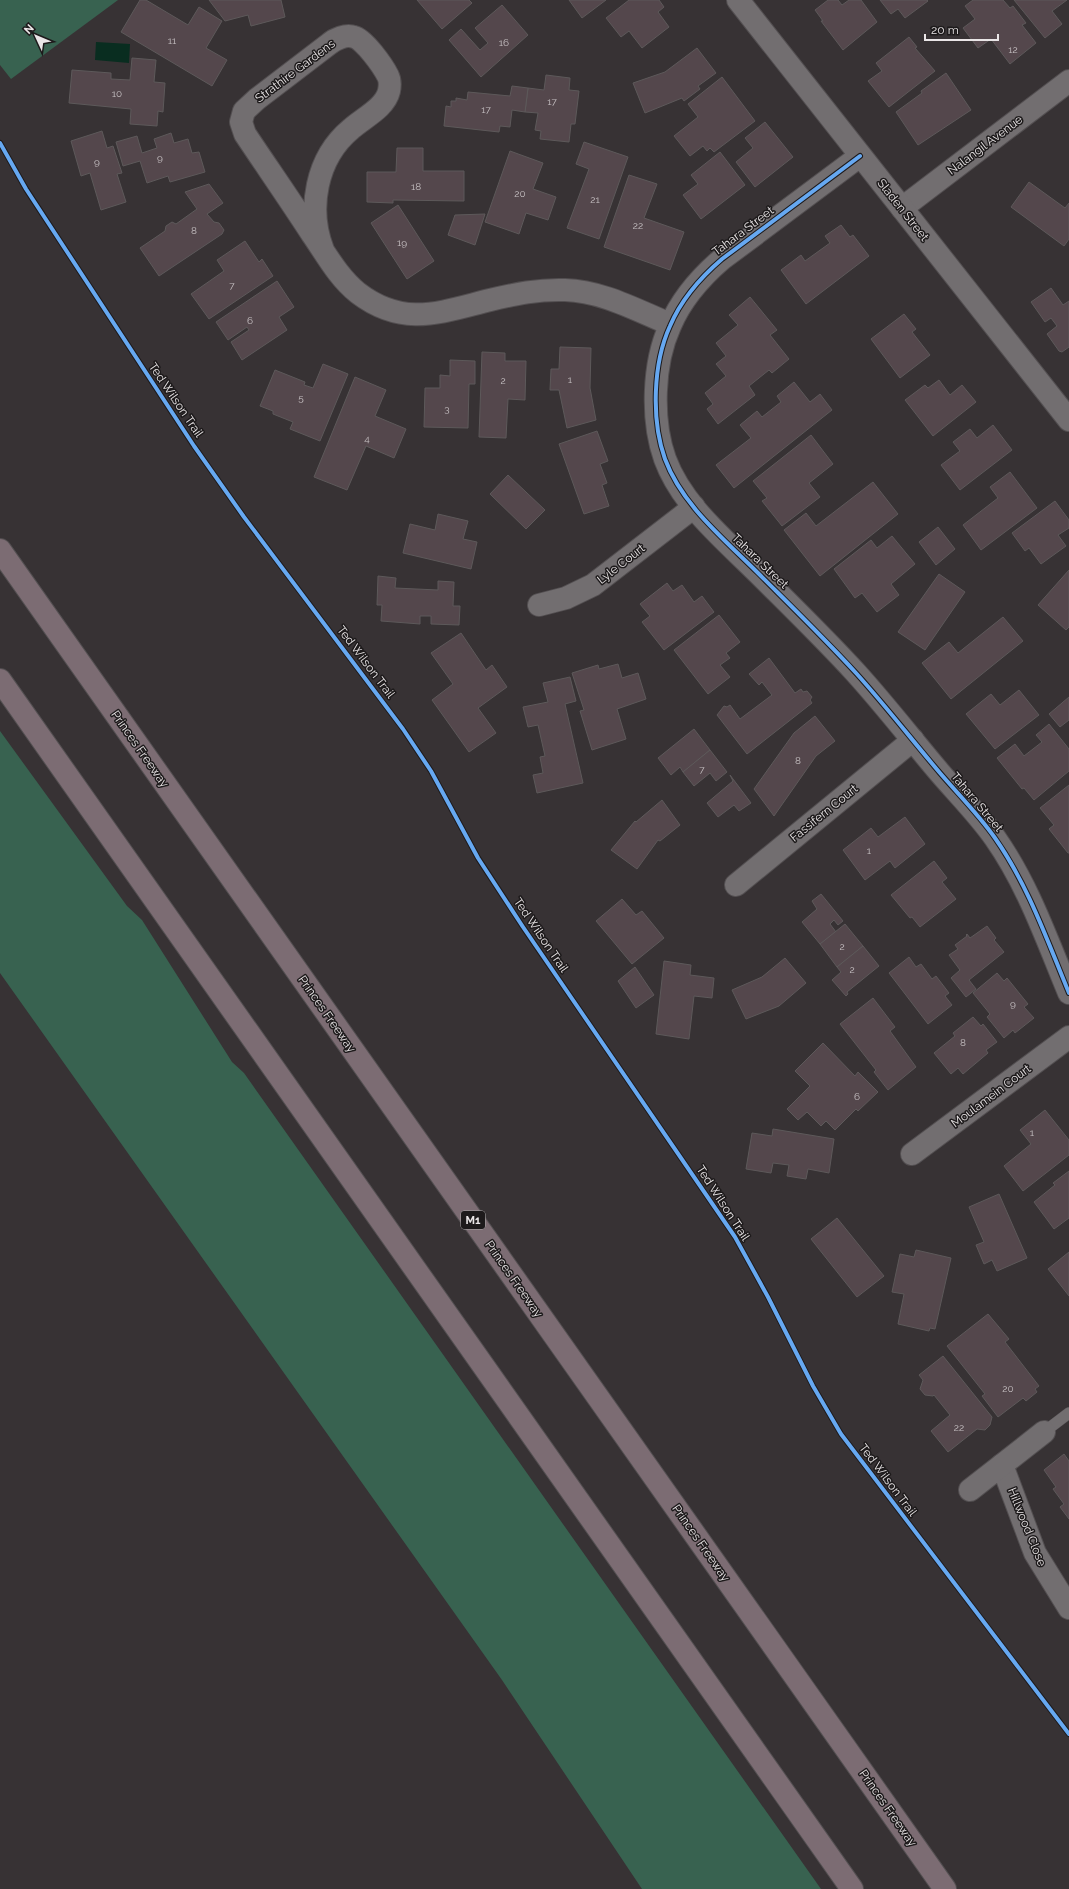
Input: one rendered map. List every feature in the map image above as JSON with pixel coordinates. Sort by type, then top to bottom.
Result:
[{"type":"highway","name":"Princes Freeway","points":[[0,550],[945,1889]]},
{"type":"highway","points":[[0,680],[852,1889]]},
{"type":"street","name":"Sladen Street","points":[[738,0],[1069,420]]},
{"type":"street","name":"Strathire Gardens","points":[[323,250],[317,232],[315,216],[316,195],[320,174],[327,160],[342,138],[381,104],[389,91],[387,74],[362,41],[353,36],[341,37],[332,41],[257,99],[244,111],[241,117],[241,125],[245,134],[323,250],[340,274],[358,293],[381,307],[404,314],[433,314],[448,312],[488,300],[528,292],[566,290],[598,295],[670,324]]},
{"type":"street","name":"Nalangil Avenue","points":[[902,208],[1069,81]]},
{"type":"street","name":"Tahara Street","points":[[860,156],[712,268],[685,300],[670,324],[662,349],[657,381],[656,412],[665,458],[678,484],[694,507],[715,531],[856,673],[995,838],[1029,896],[1069,993]]},
{"type":"street","name":"Lyle Court","points":[[539,605],[566,598],[593,585],[694,507]]},
{"type":"street","name":"Fassifern Court","points":[[736,885],[913,740]]},
{"type":"street","name":"Moulamein Court","points":[[912,1154],[1069,1037]]},
{"type":"street","points":[[970,1490],[1044,1432]]},
{"type":"street","name":"Hillwood Close","points":[[1002,1465],[1035,1552],[1069,1608]]},
{"type":"lane","points":[[1044,1432],[1069,1413]]},
{"type":"shaded area","points":[[0,0],[118,0],[11,79],[0,65]]},
{"type":"shaded area","points":[[96,42],[130,44],[129,63],[95,60]]},
{"type":"shaded area","points":[[0,731],[127,906],[142,920],[232,1062],[244,1073],[821,1889],[642,1889],[502,1680],[0,973]]},
{"type":"building","points":[[140,0],[146,0],[188,25],[199,7],[222,21],[206,48],[227,60],[212,86],[121,32]]},
{"type":"building","points":[[209,0],[281,0],[285,17],[251,26],[248,15],[225,21]]},
{"type":"building","points":[[417,0],[469,0],[472,3],[442,29]]},
{"type":"building","points":[[569,0],[606,0],[582,18]]},
{"type":"building","points":[[629,0],[659,0],[664,7],[658,12],[669,27],[642,48],[629,31],[621,37],[606,18]]},
{"type":"building","points":[[828,0],[838,0],[842,5],[849,0],[861,0],[877,22],[843,50],[821,21],[823,21],[815,10]]},
{"type":"building","points":[[880,0],[928,1],[905,18],[898,9],[891,14]]},
{"type":"building","points":[[973,0],[1003,0],[1010,8],[1013,6],[1026,23],[1022,25],[1036,43],[1010,64],[991,39],[978,48],[963,28],[975,19],[965,6]]},
{"type":"building","points":[[1014,0],[1067,0],[1052,11],[1062,24],[1045,38]]},
{"type":"building","points":[[502,5],[528,35],[481,77],[449,40],[461,29],[480,50],[488,43],[475,28]]},
{"type":"building","points":[[909,37],[917,47],[915,48],[935,71],[889,107],[868,81],[882,71],[876,63]]},
{"type":"building","points":[[697,48],[716,73],[698,86],[700,89],[684,101],[682,98],[645,113],[633,83],[665,72]]},
{"type":"building","points":[[132,58],[156,60],[154,82],[165,83],[163,112],[158,111],[157,126],[130,124],[131,109],[69,103],[72,70],[111,73],[111,79],[130,80]]},
{"type":"building","points":[[946,73],[971,110],[918,145],[896,112]]},
{"type":"building","points":[[546,75],[570,78],[569,90],[579,91],[575,124],[571,124],[569,142],[540,139],[541,131],[535,130],[538,113],[525,112],[528,88],[544,90]]},
{"type":"building","points":[[722,77],[755,121],[714,152],[710,148],[707,151],[703,146],[690,156],[674,136],[698,117],[688,104]]},
{"type":"building","points":[[512,86],[528,88],[525,112],[512,110],[510,127],[500,126],[499,132],[444,126],[446,106],[451,107],[451,101],[456,101],[456,98],[467,100],[468,92],[510,96]]},
{"type":"building","points":[[765,122],[793,157],[755,187],[736,162],[753,148],[745,138]]},
{"type":"building","points":[[102,131],[107,148],[113,146],[122,173],[117,174],[126,202],[101,210],[90,173],[81,176],[71,141]]},
{"type":"building","points":[[171,133],[174,143],[188,139],[192,153],[199,152],[205,172],[170,182],[168,176],[147,183],[140,161],[123,166],[116,142],[137,136],[142,153],[157,148],[154,139]]},
{"type":"building","points":[[584,142],[628,157],[599,239],[567,228],[589,169],[576,164]]},
{"type":"building","points":[[397,148],[423,148],[423,171],[464,171],[464,201],[393,200],[393,203],[367,202],[367,172],[396,172]]},
{"type":"building","points":[[510,151],[543,163],[533,189],[556,197],[548,220],[526,213],[519,234],[485,222]]},
{"type":"building","points":[[720,152],[745,185],[701,219],[683,195],[698,184],[691,175]]},
{"type":"building","points":[[629,175],[657,184],[644,218],[684,232],[670,270],[604,247]]},
{"type":"building","points":[[1029,182],[1065,208],[1069,203],[1069,239],[1064,246],[1011,207]]},
{"type":"building","points":[[209,184],[223,203],[207,214],[214,222],[219,223],[224,230],[222,234],[159,276],[140,248],[165,231],[166,226],[172,222],[176,224],[197,209],[185,192]]},
{"type":"building","points":[[398,205],[434,261],[407,279],[371,223]]},
{"type":"building","points":[[485,214],[475,245],[448,235],[455,215]]},
{"type":"building","points":[[841,225],[850,237],[853,235],[869,256],[806,304],[781,270],[801,255],[805,261],[830,243],[825,236]]},
{"type":"building","points":[[245,241],[259,262],[262,259],[273,276],[209,319],[191,294],[224,271],[217,260]]},
{"type":"building","points":[[277,281],[294,307],[279,317],[287,330],[242,360],[231,342],[249,330],[247,327],[228,340],[216,322]]},
{"type":"building","points":[[1051,288],[1063,305],[1069,301],[1069,347],[1062,352],[1059,351],[1047,334],[1057,326],[1051,318],[1045,322],[1031,302]]},
{"type":"building","points":[[750,297],[777,330],[770,335],[789,359],[772,373],[769,370],[749,386],[755,395],[718,424],[707,409],[713,404],[705,393],[726,376],[716,364],[726,356],[716,343],[738,325],[729,315]]},
{"type":"building","points":[[904,314],[916,329],[912,332],[930,355],[900,378],[871,339]]},
{"type":"building","points":[[560,347],[591,348],[590,388],[596,420],[567,428],[559,390],[550,390],[551,369],[559,369]]},
{"type":"building","points":[[482,352],[505,353],[505,361],[526,361],[525,400],[508,399],[506,438],[479,437]]},
{"type":"building","points":[[450,360],[475,361],[475,384],[469,384],[468,428],[424,427],[425,388],[440,388],[440,375],[450,376]]},
{"type":"building","points":[[323,364],[348,374],[320,441],[290,429],[293,422],[273,414],[273,411],[260,406],[275,370],[305,382],[304,385],[313,388]]},
{"type":"building","points":[[355,377],[386,390],[375,416],[406,429],[394,458],[366,446],[347,490],[314,477]]},
{"type":"building","points":[[939,380],[950,395],[962,385],[976,402],[933,436],[905,400],[925,385],[928,388]]},
{"type":"building","points":[[794,382],[810,402],[820,394],[832,410],[734,488],[716,465],[751,438],[740,425],[757,411],[762,417],[781,402],[777,396]]},
{"type":"building","points":[[993,425],[1012,450],[960,490],[941,465],[960,451],[953,442],[970,429],[977,438]]},
{"type":"building","points":[[597,431],[608,461],[600,464],[607,483],[602,485],[609,506],[584,514],[559,444]]},
{"type":"building","points":[[811,435],[833,464],[809,483],[820,497],[782,526],[762,501],[767,498],[753,481]]},
{"type":"building","points":[[1010,472],[1037,508],[981,550],[963,525],[998,498],[990,487]]},
{"type":"building","points":[[508,475],[545,510],[526,529],[490,494]]},
{"type":"building","points":[[873,482],[898,514],[820,576],[784,530],[806,513],[816,526]]},
{"type":"building","points":[[1055,501],[1069,520],[1069,528],[1058,535],[1066,546],[1041,564],[1029,548],[1025,551],[1012,533]]},
{"type":"building","points":[[438,514],[468,521],[463,539],[477,542],[471,569],[403,553],[410,524],[435,530]]},
{"type":"building","points":[[938,527],[955,549],[936,565],[919,542]]},
{"type":"building","points":[[892,536],[915,564],[891,584],[899,595],[877,612],[862,593],[855,598],[834,569],[871,540],[877,548]]},
{"type":"building","points":[[1069,570],[1069,627],[1066,630],[1038,605]]},
{"type":"building","points":[[939,574],[965,592],[925,650],[898,632]]},
{"type":"building","points":[[378,576],[396,578],[395,588],[438,590],[438,581],[454,582],[453,606],[460,606],[459,625],[431,624],[431,616],[420,616],[420,624],[381,621],[382,605],[377,605]]},
{"type":"building","points":[[667,583],[673,591],[682,585],[694,602],[702,596],[714,612],[664,650],[642,622],[650,616],[640,604]]},
{"type":"building","points":[[719,615],[740,642],[726,653],[730,658],[720,665],[730,677],[708,694],[674,650]]},
{"type":"building","points":[[1003,617],[1023,641],[951,699],[922,663],[949,642],[958,653]]},
{"type":"building","points":[[461,633],[486,670],[492,665],[507,687],[478,708],[496,733],[469,752],[432,700],[453,684],[431,653]]},
{"type":"building","points":[[769,658],[795,693],[801,689],[803,692],[807,691],[812,697],[810,700],[812,703],[747,754],[717,715],[724,706],[727,707],[730,705],[740,719],[772,695],[762,682],[759,685],[749,674]]},
{"type":"building","points":[[618,664],[622,678],[638,673],[646,699],[617,709],[626,739],[592,750],[580,711],[584,710],[572,673],[598,665],[599,669]]},
{"type":"building","points":[[570,677],[576,701],[565,704],[583,783],[537,793],[533,775],[543,773],[540,757],[545,756],[538,725],[528,727],[523,707],[548,702],[543,683]]},
{"type":"building","points":[[1019,690],[1039,715],[995,749],[966,714],[991,694],[1000,705]]},
{"type":"building","points":[[1069,697],[1069,720],[1060,727],[1049,714]]},
{"type":"building","points":[[815,716],[835,741],[816,756],[774,816],[754,789],[794,733]]},
{"type":"building","points":[[1049,724],[1069,749],[1069,771],[1034,800],[1024,788],[1022,789],[997,758],[1015,744],[1024,756],[1042,742],[1036,735]]},
{"type":"building","points":[[694,729],[710,750],[683,772],[680,767],[671,775],[658,758]]},
{"type":"building","points":[[710,750],[727,772],[716,781],[710,773],[694,786],[683,772]]},
{"type":"building","points":[[730,775],[751,803],[739,811],[734,805],[718,817],[707,803],[733,781]]},
{"type":"building","points":[[1069,785],[1068,853],[1049,829],[1054,825],[1040,808]]},
{"type":"building","points":[[662,800],[680,825],[660,841],[658,840],[637,869],[611,850],[635,821],[636,822]]},
{"type":"building","points":[[905,817],[925,844],[895,868],[890,861],[865,880],[843,850],[871,828],[878,837]]},
{"type":"building","points":[[934,861],[947,878],[942,882],[956,899],[920,927],[912,917],[910,918],[891,895]]},
{"type":"building","points":[[821,894],[843,921],[838,925],[834,920],[830,924],[836,932],[820,944],[802,922],[817,909],[812,901]]},
{"type":"building","points":[[622,899],[636,915],[642,911],[664,938],[632,964],[596,921]]},
{"type":"building","points":[[845,924],[863,946],[837,967],[820,944]]},
{"type":"building","points":[[987,926],[996,938],[994,940],[1004,952],[969,980],[976,989],[966,997],[951,978],[960,970],[949,955],[958,949],[955,945],[967,936],[967,934],[970,938]]},
{"type":"building","points":[[863,946],[879,966],[847,992],[848,994],[846,996],[832,980],[841,972],[837,967]]},
{"type":"building","points":[[909,957],[916,967],[921,964],[932,979],[936,976],[949,993],[945,996],[952,1005],[928,1024],[889,973]]},
{"type":"building","points":[[785,958],[806,983],[779,1006],[746,1019],[732,990],[762,977]]},
{"type":"building","points":[[664,961],[691,965],[690,975],[714,978],[712,998],[694,996],[689,1039],[656,1034]]},
{"type":"building","points":[[635,967],[654,995],[636,1008],[618,981]]},
{"type":"building","points":[[997,973],[1004,981],[1007,978],[1028,1004],[1024,1007],[1034,1018],[1015,1033],[1013,1030],[1004,1038],[987,1017],[990,1014],[973,993]]},
{"type":"building","points":[[873,998],[895,1027],[890,1031],[916,1067],[888,1090],[874,1072],[876,1070],[840,1024]]},
{"type":"building","points":[[973,1017],[981,1026],[983,1024],[997,1042],[986,1050],[988,1053],[963,1074],[958,1068],[951,1074],[934,1053],[955,1036],[953,1033]]},
{"type":"building","points":[[823,1043],[855,1076],[858,1072],[878,1092],[858,1111],[856,1109],[835,1130],[826,1121],[821,1126],[807,1112],[798,1120],[787,1109],[810,1086],[795,1071]]},
{"type":"building","points":[[1045,1110],[1069,1140],[1069,1155],[1023,1191],[1004,1166],[1031,1144],[1020,1130]]},
{"type":"building","points":[[773,1129],[834,1139],[829,1173],[808,1169],[806,1179],[787,1176],[789,1165],[773,1163],[771,1173],[746,1169],[752,1133],[772,1136]]},
{"type":"building","points":[[1069,1171],[1069,1218],[1054,1229],[1034,1202],[1055,1185],[1053,1183]]},
{"type":"building","points":[[999,1194],[1027,1258],[997,1271],[992,1260],[984,1264],[976,1245],[984,1242],[969,1207]]},
{"type":"building","points":[[837,1218],[884,1276],[857,1297],[811,1239]]},
{"type":"building","points":[[916,1250],[951,1258],[935,1329],[930,1328],[929,1331],[898,1324],[904,1294],[892,1292],[900,1254],[914,1257]]},
{"type":"building","points":[[1069,1252],[1069,1296],[1048,1269]]},
{"type":"building","points":[[988,1314],[1009,1339],[1005,1342],[1039,1386],[1035,1389],[1037,1392],[1026,1401],[1023,1398],[998,1417],[982,1396],[985,1394],[947,1346]]},
{"type":"building","points":[[943,1356],[992,1417],[990,1425],[985,1430],[977,1429],[948,1452],[931,1431],[950,1415],[934,1395],[925,1395],[920,1389],[923,1380],[919,1375]]},
{"type":"building","points":[[1064,1454],[1069,1461],[1069,1519],[1060,1507],[1064,1504],[1053,1489],[1056,1487],[1044,1470]]},
{"type":"cycle path","name":"Ted Wilson Trail","points":[[0,143],[26,189],[194,446],[244,517],[403,729],[431,771],[478,858],[523,927],[735,1237],[768,1297],[813,1386],[841,1434],[1069,1734]]},
{"type":"cycle path","points":[[860,156],[722,259],[699,281],[686,298],[670,326],[660,357],[656,392],[657,427],[660,444],[672,476],[693,506],[718,534],[856,673],[989,829],[1007,856],[1027,894],[1045,933],[1069,993]]}]
